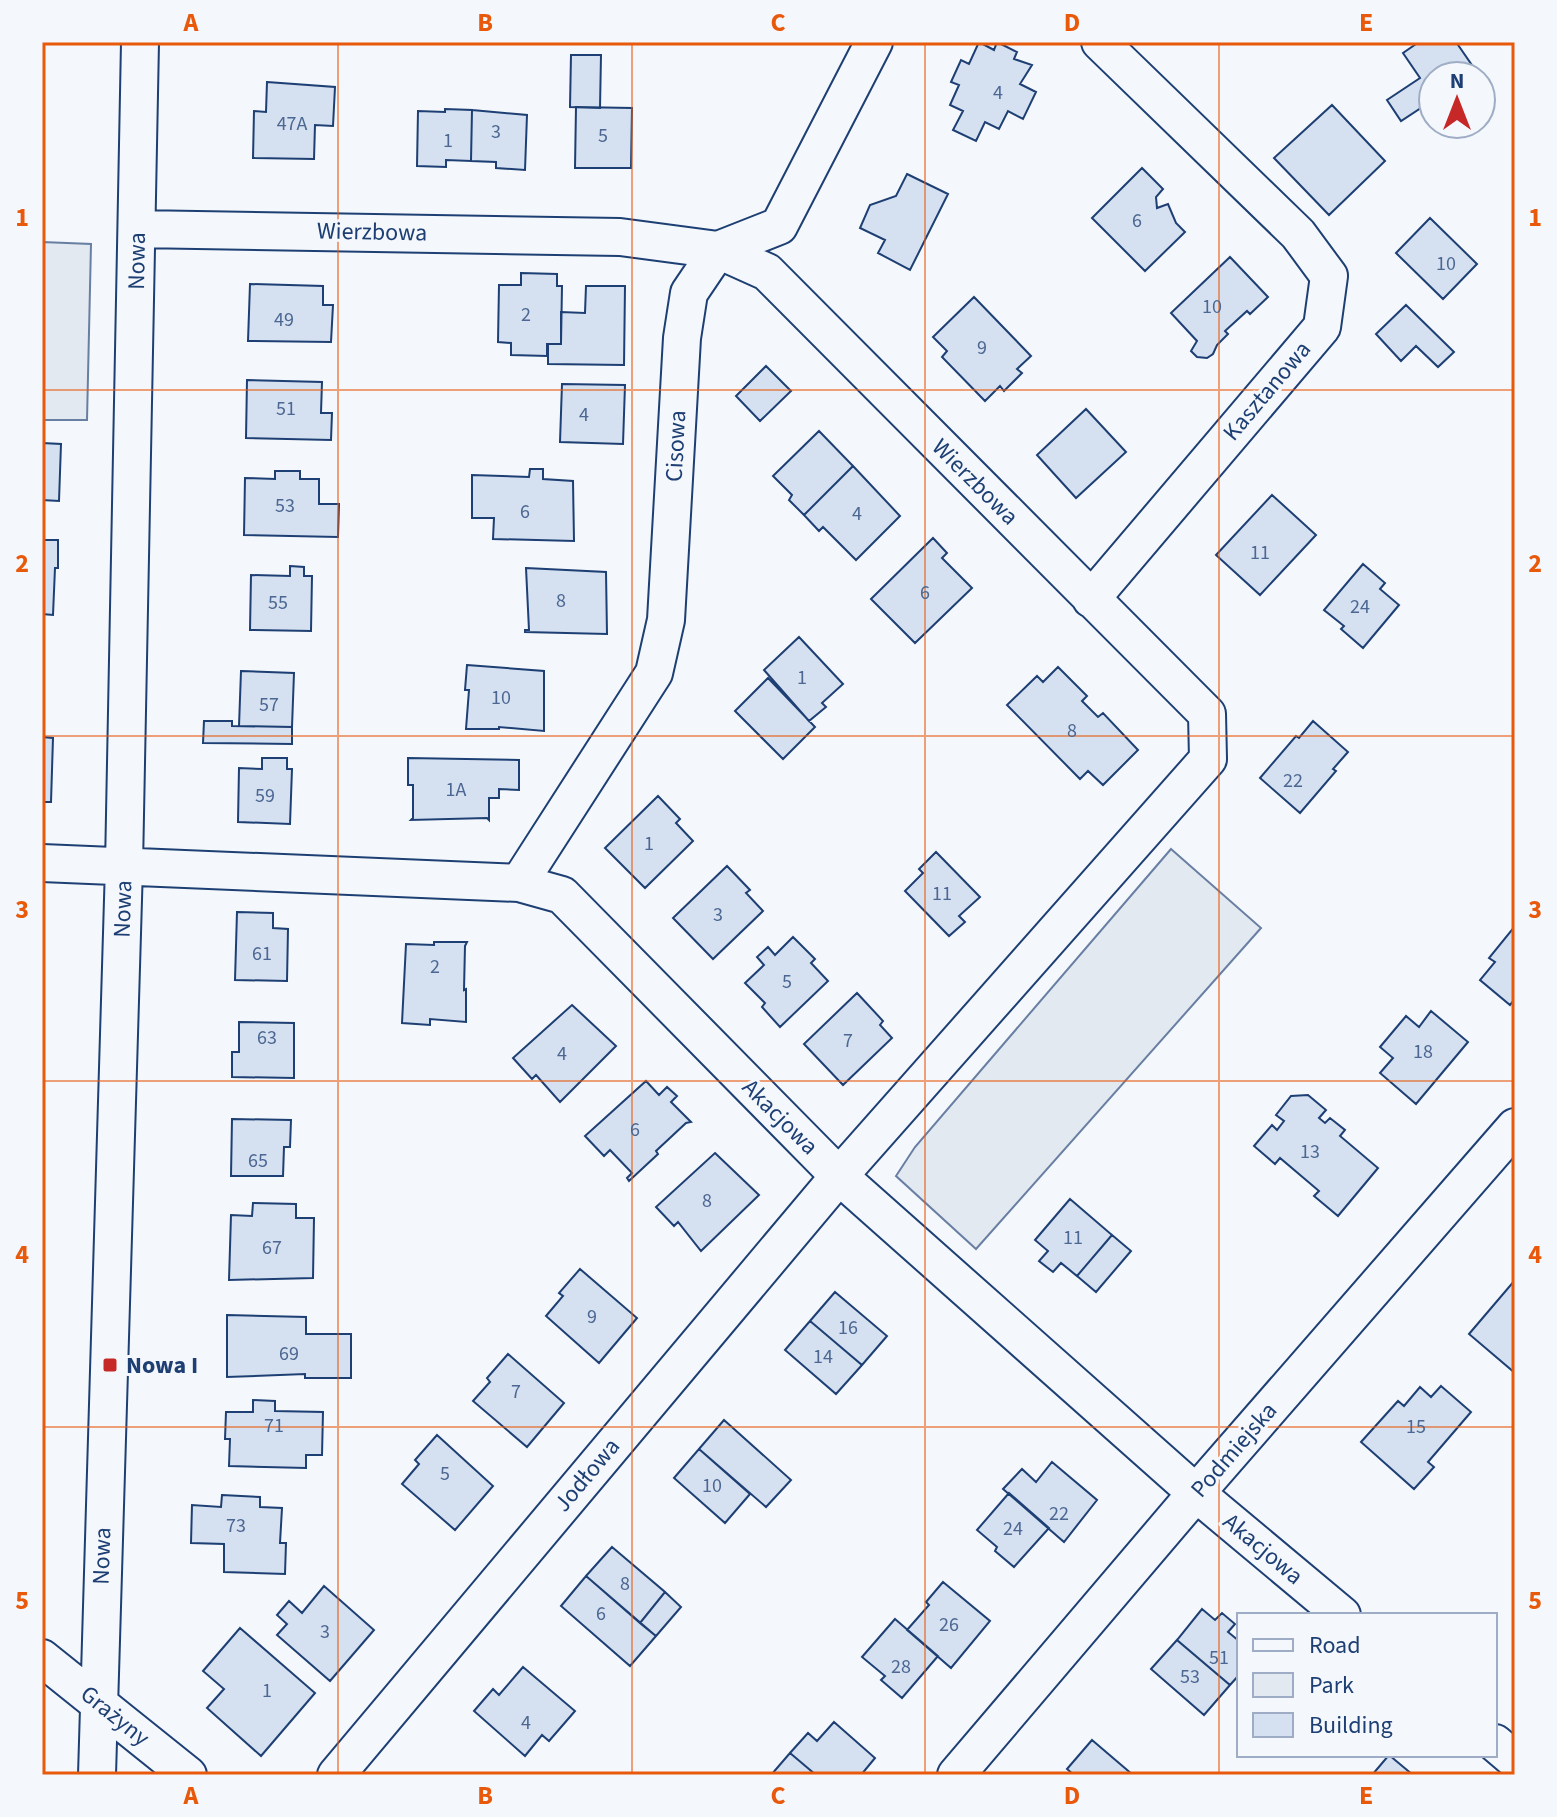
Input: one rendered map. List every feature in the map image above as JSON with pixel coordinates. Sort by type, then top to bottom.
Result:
[{"type":"street","name":"Nowa","points":[[97,1775],[124,866],[140,42]]},
{"type":"street","points":[[718,250],[779,226],[874,42]]},
{"type":"street","name":"Kasztanowa","points":[[1091,599],[1322,327],[1329,276],[1298,234],[1100,42]]},
{"type":"street","name":"Wierzbowa","points":[[138,229],[620,237],[718,250],[767,272],[1207,714],[1208,759],[839,1176]]},
{"type":"street","name":"Cisowa","points":[[519,883],[654,673],[666,620],[682,338],[689,293],[718,250]]},
{"type":"street","name":"Akacjowa","points":[[42,863],[519,883],[562,895],[839,1176],[1196,1493],[1340,1613]]},
{"type":"street","name":"Podmiejska","points":[[956,1775],[1196,1493],[1515,1127]]},
{"type":"street","name":"Jodłowa","points":[[336,1775],[839,1176]]},
{"type":"street","name":"Grażyny","points":[[42,1658],[188,1775]]},
{"type":"street","points":[[1497,1745],[1515,1760]]},
{"type":"green space","points":[[42,242],[91,244],[87,420],[42,420]]},
{"type":"green space","points":[[1171,849],[1261,928],[976,1249],[896,1176],[915,1147]]},
{"type":"building","points":[[979,42],[994,50],[997,42],[1017,52],[1014,59],[1032,65],[1020,84],[1036,92],[1023,119],[1008,111],[999,129],[985,122],[976,141],[953,130],[963,111],[950,105],[959,85],[951,82],[961,60],[969,64]]},
{"type":"building","points":[[1419,42],[1456,42],[1468,60],[1417,60],[1417,74],[1403,53]]},
{"type":"building","points":[[571,55],[601,55],[600,108],[570,107]]},
{"type":"building","points":[[1417,80],[1417,110],[1401,121],[1387,100]]},
{"type":"building","points":[[267,82],[335,87],[333,126],[315,125],[314,159],[253,158],[254,111],[266,112]]},
{"type":"building","points":[[1332,105],[1385,161],[1329,215],[1274,158]]},
{"type":"building","points":[[576,107],[632,108],[631,168],[575,168]]},
{"type":"building","points":[[445,109],[472,110],[471,161],[446,160],[446,167],[417,166],[418,111],[445,112]]},
{"type":"building","points":[[472,110],[527,115],[525,170],[496,168],[496,162],[471,161]]},
{"type":"building","points":[[1142,168],[1163,189],[1156,197],[1157,208],[1168,204],[1176,223],[1185,232],[1145,271],[1092,218]]},
{"type":"building","points":[[907,174],[948,194],[910,270],[878,253],[885,240],[860,228],[870,205],[896,196]]},
{"type":"building","points":[[1430,218],[1477,264],[1443,299],[1396,253]]},
{"type":"building","points":[[1230,257],[1268,297],[1225,331],[1228,334],[1213,354],[1207,358],[1197,357],[1191,351],[1197,341],[1171,313]]},
{"type":"building","points":[[521,273],[557,274],[557,286],[562,286],[561,344],[547,344],[547,356],[511,355],[511,343],[498,342],[499,285],[521,285]]},
{"type":"building","points":[[250,284],[323,286],[323,305],[333,305],[331,342],[248,341]]},
{"type":"building","points":[[586,286],[625,286],[624,365],[548,364],[548,344],[561,344],[561,312],[585,313]]},
{"type":"building","points":[[974,297],[1031,356],[1017,369],[1022,373],[1004,391],[1000,386],[985,401],[942,357],[947,351],[933,337]]},
{"type":"building","points":[[1406,305],[1454,352],[1438,367],[1416,346],[1401,361],[1376,334]]},
{"type":"building","points":[[766,366],[791,391],[760,421],[736,396]]},
{"type":"building","points":[[247,380],[322,382],[321,413],[332,413],[331,440],[246,438]]},
{"type":"building","points":[[562,384],[625,385],[623,444],[560,442]]},
{"type":"building","points":[[1086,409],[1126,452],[1076,498],[1037,455]]},
{"type":"building","points":[[819,431],[853,466],[804,515],[789,500],[792,495],[773,476]]},
{"type":"building","points":[[42,443],[61,444],[59,501],[42,500]]},
{"type":"building","points":[[853,466],[900,516],[856,560],[823,527],[819,531],[804,515]]},
{"type":"building","points":[[530,469],[543,469],[543,479],[573,481],[574,541],[493,539],[494,518],[472,518],[472,475],[529,477]]},
{"type":"building","points":[[275,471],[300,471],[300,479],[319,479],[319,504],[339,504],[338,537],[244,535],[245,478],[275,479]]},
{"type":"building","points":[[1272,495],[1316,535],[1260,595],[1216,555]]},
{"type":"building","points":[[933,538],[947,553],[942,558],[972,588],[915,643],[871,599]]},
{"type":"building","points":[[42,540],[58,540],[53,615],[42,614]]},
{"type":"building","points":[[1363,564],[1385,583],[1380,589],[1399,605],[1363,648],[1341,629],[1344,626],[1324,610]]},
{"type":"building","points":[[290,566],[304,567],[304,576],[312,576],[311,631],[250,630],[251,575],[290,576]]},
{"type":"building","points":[[526,568],[606,572],[607,634],[525,632],[529,630]]},
{"type":"building","points":[[799,637],[843,684],[822,703],[826,707],[809,721],[764,670]]},
{"type":"building","points":[[467,665],[544,671],[544,731],[499,727],[466,729]]},
{"type":"building","points":[[1058,667],[1087,696],[1082,701],[1098,717],[1103,713],[1138,750],[1103,785],[1088,771],[1080,779],[1007,705],[1037,676],[1043,682]]},
{"type":"building","points":[[241,671],[294,673],[292,727],[239,726]]},
{"type":"building","points":[[768,678],[815,727],[783,759],[735,711]]},
{"type":"building","points":[[204,721],[232,721],[232,726],[292,727],[292,744],[203,743]]},
{"type":"building","points":[[1313,721],[1348,752],[1300,813],[1260,778]]},
{"type":"building","points":[[42,737],[53,738],[51,802],[42,802]]},
{"type":"building","points":[[262,758],[287,758],[287,769],[292,769],[290,824],[238,822],[239,768],[262,769]]},
{"type":"building","points":[[408,758],[519,760],[519,790],[499,789],[499,798],[489,798],[489,820],[411,820],[413,785],[408,785]]},
{"type":"building","points":[[658,796],[680,819],[676,823],[693,841],[645,888],[605,848]]},
{"type":"building","points":[[936,852],[980,897],[959,916],[965,922],[949,936],[905,891],[923,873],[919,869]]},
{"type":"building","points":[[727,866],[750,890],[746,893],[763,911],[713,959],[673,918]]},
{"type":"building","points":[[237,912],[273,913],[273,928],[288,929],[287,981],[235,980]]},
{"type":"building","points":[[1515,926],[1515,999],[1510,1005],[1480,980],[1495,962],[1489,958]]},
{"type":"building","points":[[793,937],[815,959],[811,963],[828,981],[780,1027],[762,1007],[765,1003],[745,983],[764,965],[757,957],[768,947],[775,955]]},
{"type":"building","points":[[434,942],[467,942],[466,1022],[430,1019],[430,1025],[402,1023],[406,944],[434,945]]},
{"type":"building","points":[[857,993],[883,1021],[880,1025],[892,1038],[843,1085],[804,1044]]},
{"type":"building","points":[[572,1005],[616,1046],[560,1102],[536,1075],[532,1079],[513,1058]]},
{"type":"building","points":[[1431,1011],[1468,1042],[1416,1104],[1380,1073],[1393,1058],[1380,1047],[1406,1016],[1419,1027]]},
{"type":"building","points":[[239,1022],[294,1023],[294,1078],[232,1077],[232,1052],[239,1052]]},
{"type":"building","points":[[646,1081],[659,1095],[667,1087],[677,1096],[671,1102],[691,1122],[686,1123],[656,1151],[658,1154],[629,1181],[627,1178],[632,1173],[610,1150],[604,1156],[585,1136]]},
{"type":"building","points":[[1308,1095],[1326,1110],[1319,1118],[1325,1123],[1330,1118],[1345,1130],[1340,1136],[1378,1168],[1338,1216],[1314,1196],[1319,1191],[1280,1158],[1275,1164],[1254,1146],[1272,1125],[1277,1130],[1284,1121],[1276,1115],[1291,1096]]},
{"type":"building","points":[[232,1119],[291,1120],[290,1147],[284,1147],[283,1176],[231,1176]]},
{"type":"building","points":[[715,1153],[759,1195],[701,1251],[678,1222],[674,1226],[656,1207]]},
{"type":"building","points":[[1070,1199],[1112,1235],[1077,1276],[1061,1263],[1053,1272],[1039,1261],[1048,1251],[1035,1240]]},
{"type":"building","points":[[253,1203],[296,1204],[296,1218],[314,1218],[313,1278],[229,1280],[231,1215],[252,1216]]},
{"type":"building","points":[[1112,1235],[1131,1251],[1096,1292],[1077,1276]]},
{"type":"building","points":[[580,1269],[637,1318],[599,1363],[546,1316],[563,1296],[559,1293]]},
{"type":"building","points":[[1515,1280],[1515,1373],[1469,1334]]},
{"type":"building","points":[[835,1292],[887,1336],[862,1365],[810,1321]]},
{"type":"building","points":[[227,1315],[306,1317],[306,1334],[351,1334],[351,1378],[305,1378],[305,1374],[227,1377]]},
{"type":"building","points":[[810,1321],[862,1365],[836,1394],[785,1350]]},
{"type":"building","points":[[508,1354],[564,1403],[527,1447],[473,1401],[490,1382],[487,1378]]},
{"type":"building","points":[[1441,1386],[1471,1412],[1428,1462],[1434,1467],[1414,1489],[1361,1442],[1398,1401],[1404,1406],[1420,1387],[1431,1397]]},
{"type":"building","points":[[253,1400],[275,1401],[275,1411],[323,1412],[322,1455],[306,1455],[306,1468],[229,1466],[230,1439],[225,1439],[226,1412],[253,1412]]},
{"type":"building","points":[[724,1420],[791,1480],[766,1507],[699,1449]]},
{"type":"building","points":[[437,1435],[493,1486],[455,1530],[402,1484],[419,1464],[415,1460]]},
{"type":"building","points":[[699,1449],[750,1494],[725,1523],[674,1478]]},
{"type":"building","points":[[1052,1462],[1097,1500],[1064,1542],[1003,1489],[1022,1469],[1036,1482]]},
{"type":"building","points":[[1009,1493],[1049,1528],[1014,1567],[977,1530]]},
{"type":"building","points":[[222,1495],[260,1497],[260,1507],[282,1508],[280,1543],[286,1543],[285,1574],[224,1572],[224,1544],[191,1543],[192,1505],[221,1507]]},
{"type":"building","points":[[612,1547],[665,1592],[640,1623],[586,1576]]},
{"type":"building","points":[[586,1576],[656,1636],[630,1666],[561,1606]]},
{"type":"building","points":[[943,1582],[990,1621],[951,1668],[907,1630],[929,1605],[926,1602]]},
{"type":"building","points":[[324,1586],[374,1630],[330,1681],[277,1635],[287,1624],[277,1615],[289,1601],[302,1613]]},
{"type":"building","points":[[665,1592],[681,1607],[656,1636],[640,1623]]},
{"type":"building","points":[[1202,1609],[1215,1620],[1222,1613],[1235,1624],[1228,1632],[1237,1639],[1237,1677],[1230,1685],[1177,1640]]},
{"type":"building","points":[[895,1619],[938,1656],[902,1698],[881,1680],[885,1676],[862,1657]]},
{"type":"building","points":[[240,1628],[315,1693],[261,1756],[207,1708],[224,1689],[203,1671]]},
{"type":"building","points":[[1177,1640],[1230,1685],[1204,1715],[1151,1669]]},
{"type":"building","points":[[523,1667],[575,1711],[549,1741],[542,1735],[525,1756],[474,1711],[493,1689],[499,1695]]},
{"type":"building","points":[[834,1722],[875,1758],[861,1775],[816,1775],[790,1753],[808,1733],[817,1741]]},
{"type":"building","points":[[1092,1740],[1133,1775],[1074,1775],[1067,1769]]},
{"type":"building","points":[[790,1753],[816,1775],[771,1775]]},
{"type":"building","points":[[1387,1757],[1391,1757],[1413,1775],[1372,1775]]},
{"type":"place","name":"Nowa I","points":[[110,1365]]}]
